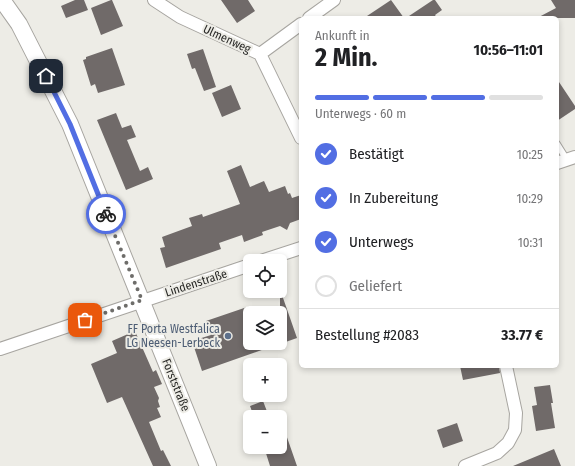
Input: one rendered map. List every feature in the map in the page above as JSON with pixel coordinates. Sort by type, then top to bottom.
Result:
[{"type":"street","name":"Forststraße","points":[[2,0],[19,24],[70,124],[208,466]]},
{"type":"street","name":"Ulmenweg","points":[[154,0],[180,17],[260,54],[299,134]]},
{"type":"street","points":[[312,16],[334,0]]},
{"type":"street","points":[[260,54],[299,25]]},
{"type":"street","points":[[283,254],[299,249]]},
{"type":"street","name":"Lindenstraße","points":[[0,349],[243,267]]},
{"type":"street","points":[[465,466],[496,453],[508,443],[515,430],[516,413],[506,368]]},
{"type":"lane","points":[[559,148],[566,160]]},
{"type":"building","points":[[75,0],[84,0],[88,10],[66,18],[61,6]]},
{"type":"building","points":[[111,0],[123,26],[101,35],[91,8]]},
{"type":"building","points":[[221,0],[248,0],[255,11],[237,23]]},
{"type":"building","points":[[391,0],[403,16],[367,16]]},
{"type":"building","points":[[433,0],[435,0],[442,10],[436,16],[409,16]]},
{"type":"building","points":[[551,0],[575,0],[575,18],[541,16],[556,8]]},
{"type":"building","points":[[112,48],[125,85],[98,93],[95,84],[91,86],[83,60],[86,59],[86,57]]},
{"type":"building","points":[[203,49],[216,87],[204,91],[195,68],[192,69],[187,54]]},
{"type":"building","points":[[559,82],[575,106],[575,109],[559,120]]},
{"type":"building","points":[[231,85],[241,109],[222,117],[212,93]]},
{"type":"building","points":[[116,113],[122,128],[131,125],[136,137],[127,140],[140,171],[148,167],[153,179],[126,190],[97,120]]},
{"type":"building","points":[[241,165],[250,187],[264,181],[269,192],[285,186],[288,194],[290,193],[292,198],[299,196],[299,220],[290,223],[287,230],[280,226],[262,232],[263,235],[244,242],[242,235],[219,243],[221,249],[166,268],[160,248],[165,247],[162,237],[192,226],[189,218],[202,214],[203,217],[240,204],[227,171]]},
{"type":"building","points":[[280,298],[283,298],[286,306],[280,306]]},
{"type":"building","name":"FF Porta Westfalica LG Neesen-Lerbeck","points":[[243,308],[243,350],[262,350],[202,371],[192,341],[211,335],[206,321]]},
{"type":"building","points":[[287,309],[297,338],[287,342]]},
{"type":"building","points":[[135,331],[153,372],[156,370],[162,384],[154,387],[159,398],[158,401],[160,407],[157,408],[161,417],[149,422],[161,451],[163,450],[171,466],[153,466],[122,397],[107,403],[91,364],[117,353],[112,341]]},
{"type":"building","points":[[460,368],[499,368],[500,373],[463,380]]},
{"type":"building","points":[[550,385],[555,428],[536,431],[532,406],[537,405],[534,387]]},
{"type":"building","points":[[263,402],[266,410],[251,410],[250,406]]},
{"type":"building","points":[[457,423],[463,441],[443,448],[437,430]]},
{"type":"building","points":[[287,437],[297,466],[270,466],[266,454],[287,454]]},
{"type":"building","points":[[554,449],[561,466],[513,466]]},
{"type":"way so far","points":[[85,320],[142,300],[106,214]]},
{"type":"place","name":"FF Porta Westfalica LG Neesen-Lerbeck","points":[[228,336]]},
{"type":"route","points":[[46,76],[70,124],[106,214]]}]
